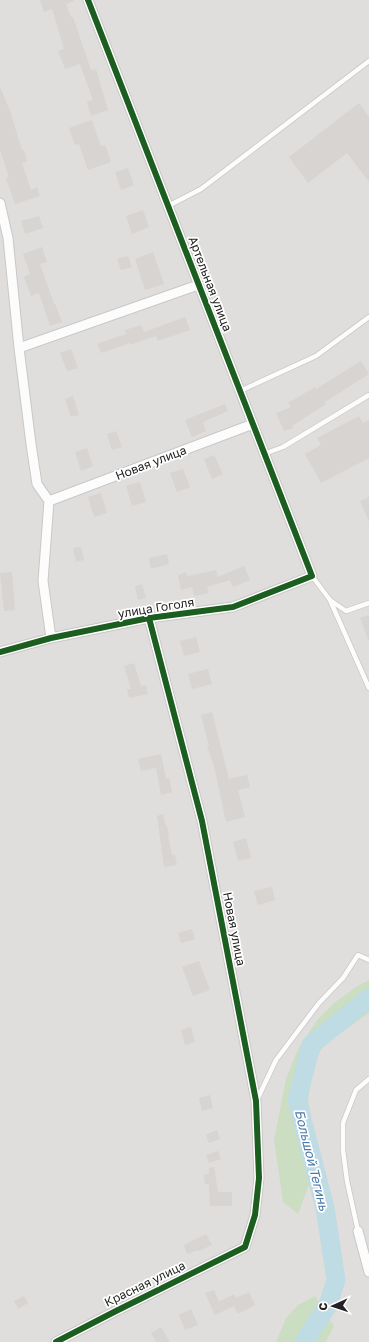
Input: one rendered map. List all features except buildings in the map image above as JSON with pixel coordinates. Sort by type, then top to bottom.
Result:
[{"type":"street","name":"Артельная улица","points":[[88,0],[312,576]]},
{"type":"street","points":[[0,202],[8,238],[19,348],[37,484],[49,501],[43,581],[51,638]]},
{"type":"street","points":[[19,348],[198,285]]},
{"type":"street","name":"Новая улица","points":[[49,501],[253,424]]},
{"type":"street","name":"улица Гоголя","points":[[0,652],[51,638],[149,618],[233,607],[312,576]]},
{"type":"street","name":"Новая улица","points":[[149,618],[202,821],[256,1102],[259,1178],[255,1215],[245,1247]]},
{"type":"street","points":[[358,1231],[369,1272]]},
{"type":"street","name":"Красная улица","points":[[56,1342],[245,1247]]},
{"type":"lane","points":[[168,206],[201,189],[369,61]]},
{"type":"lane","points":[[240,391],[316,356],[369,317]]},
{"type":"lane","points":[[264,454],[283,446],[369,395]]},
{"type":"lane","points":[[312,576],[330,600],[369,688]]},
{"type":"lane","points":[[330,600],[346,611],[369,603]]},
{"type":"lane","points":[[256,1102],[276,1060],[319,1003],[343,978],[358,955],[369,960]]},
{"type":"lane","points":[[358,1231],[347,1181],[343,1150],[343,1123],[356,1090],[369,1079]]},
{"type":"shaded area","points":[[0,0],[369,0],[369,1342],[0,1342]]},
{"type":"green space","points":[[369,980],[369,1013],[323,1045],[313,1068],[308,1100],[321,1172],[309,1185],[298,1214],[283,1202],[274,1140],[286,1079],[298,1049],[318,1019],[334,1003],[356,987]]},
{"type":"green space","points":[[315,1296],[334,1326],[326,1342],[276,1342],[286,1318],[298,1305]]},
{"type":"waterway","name":"Большой Тегинь","points":[[304,1342],[328,1305],[336,1280],[325,1208],[297,1100],[311,1045],[369,998]]},
{"type":"cycle path","points":[[0,652],[51,638],[149,618],[233,607],[312,576],[88,0]]},
{"type":"cycle path","points":[[56,1342],[245,1247],[255,1215],[259,1178],[256,1101],[202,821],[149,618]]}]
